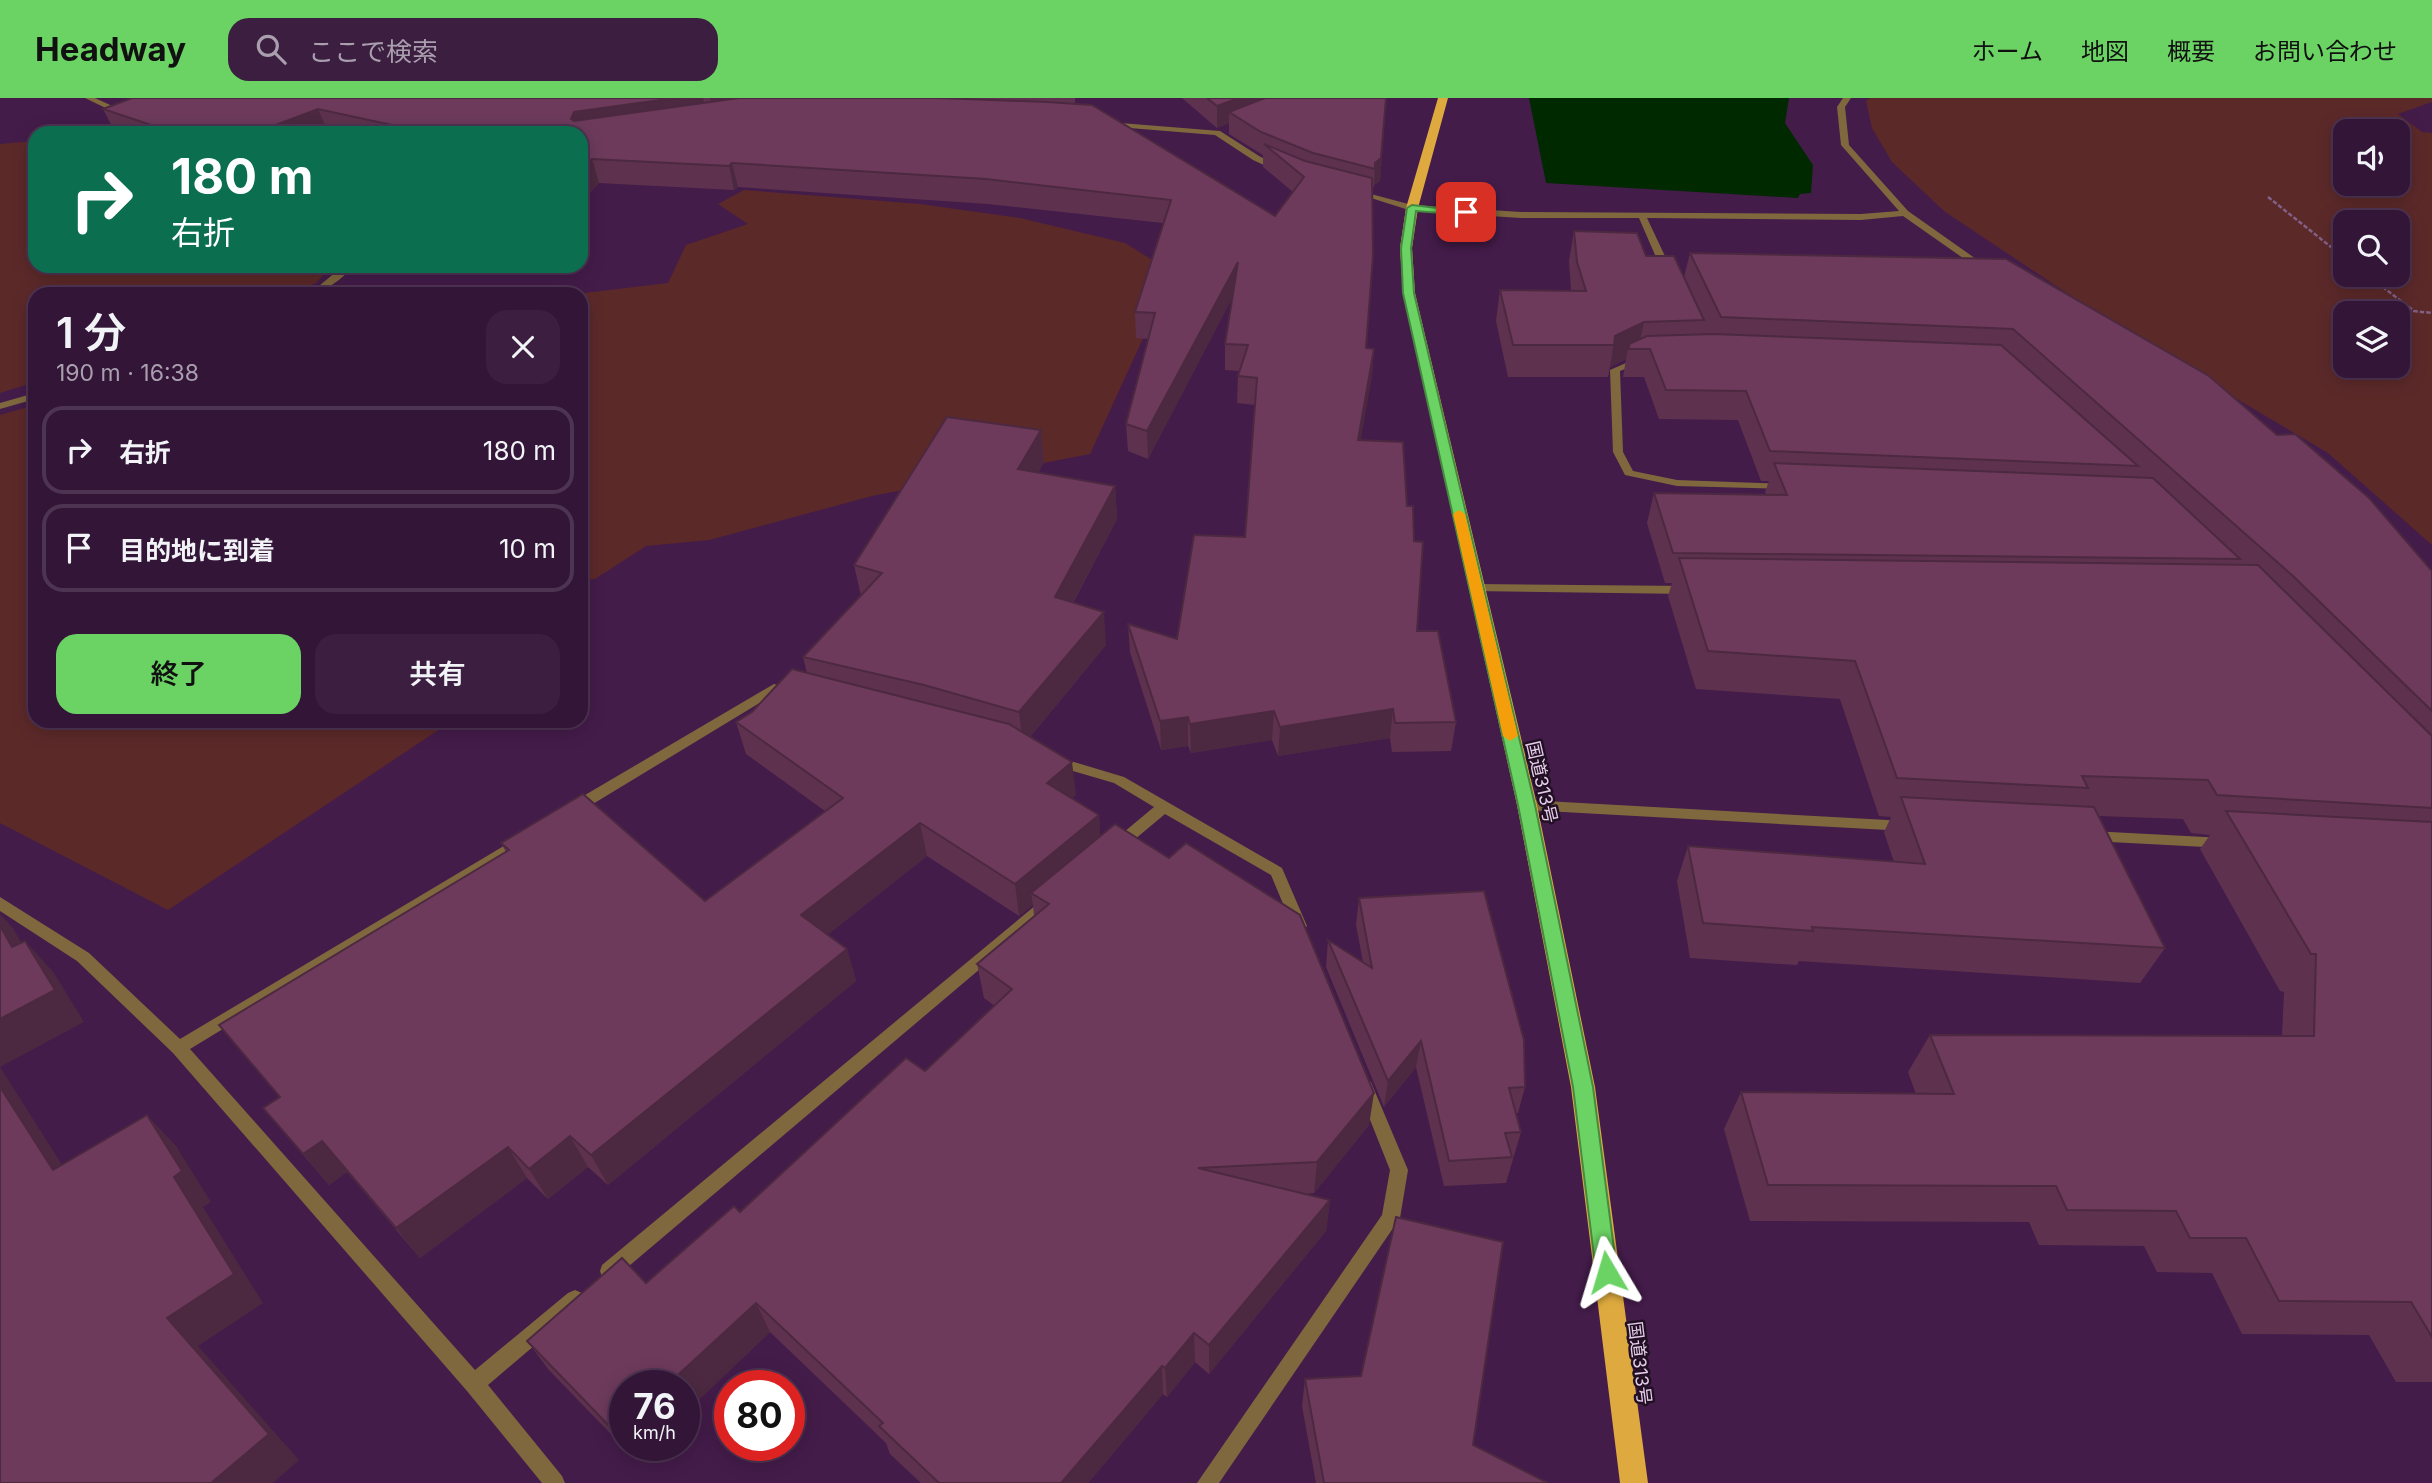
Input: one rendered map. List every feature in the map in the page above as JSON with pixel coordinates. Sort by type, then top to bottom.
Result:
[{"type":"highway","name":"国道313号","points":[[1443,98],[1412,208],[1406,248],[1409,293],[1527,805],[1583,1087],[1634,1483]]},
{"type":"street","points":[[89,98],[117,110]]},
{"type":"street","points":[[1847,98],[1841,107],[1845,145],[1905,214],[1992,275]]},
{"type":"street","points":[[1091,123],[1217,133],[1256,158],[1287,171]]},
{"type":"street","points":[[1217,133],[1230,127]]},
{"type":"street","points":[[1345,189],[1412,208],[1521,215],[1643,218],[1861,217],[1905,214]]},
{"type":"street","points":[[1643,218],[1671,281]]},
{"type":"street","points":[[323,287],[340,273]]},
{"type":"street","points":[[1651,359],[1637,359],[1615,370],[1618,452],[1629,473],[1677,483],[1800,488]]},
{"type":"street","points":[[0,406],[28,398]]},
{"type":"street","points":[[1476,588],[1698,590]]},
{"type":"street","points":[[560,817],[774,688],[813,697]]},
{"type":"street","points":[[1043,758],[1119,779],[1277,873],[1307,947]]},
{"type":"street","points":[[1527,805],[1917,826]]},
{"type":"street","points":[[1100,860],[1164,807]]},
{"type":"street","points":[[179,1048],[536,832]]},
{"type":"street","points":[[2070,835],[2237,844]]},
{"type":"street","points":[[474,1384],[1058,895]]},
{"type":"street","points":[[0,902],[83,957],[179,1048],[474,1384],[555,1483]]},
{"type":"street","points":[[1207,1483],[1391,1218],[1399,1171],[1358,1071]]},
{"type":"path","points":[[2268,197],[2333,248]]},
{"type":"path","points":[[2383,287],[2414,311],[2432,313]]},
{"type":"shaded area","points":[[1529,98],[1789,98],[1785,123],[1813,165],[1811,193],[1800,194],[1798,198],[1546,183]]},
{"type":"shaded area","points":[[1870,98],[2432,98],[2432,102],[2398,114],[2405,119],[2333,119],[2333,196],[2410,196],[2410,123],[2422,132],[2432,133],[2432,545],[2328,453],[2134,338],[1944,211],[1892,162],[1872,128],[1866,101]]},
{"type":"shaded area","points":[[28,142],[28,273],[325,273],[316,283],[306,287],[28,287],[28,384],[0,393],[0,144]]},
{"type":"shaded area","points":[[744,190],[920,204],[1020,218],[1125,243],[1173,273],[1090,454],[872,496],[709,540],[646,546],[595,579],[588,580],[588,293],[668,283],[686,245],[748,224],[718,204]]},
{"type":"shaded area","points":[[28,407],[28,728],[441,728],[168,910],[0,823],[0,415]]},
{"type":"building","points":[[132,98],[675,98],[574,112],[571,119],[574,121],[739,98],[938,98],[1047,102],[1092,105],[1275,216],[1304,177],[1264,144],[1305,161],[1372,178],[1373,256],[1366,348],[1374,349],[1358,440],[1403,442],[1407,506],[1413,506],[1414,541],[1423,542],[1417,631],[1438,631],[1456,722],[1395,723],[1393,709],[1280,727],[1274,711],[1190,724],[1188,717],[1160,721],[1128,624],[1177,639],[1194,535],[1245,537],[1257,378],[1238,376],[1248,345],[1225,344],[1238,262],[1147,431],[1126,424],[1155,313],[1135,312],[1171,200],[986,179],[732,163],[729,166],[592,159],[588,163],[588,126],[397,126],[318,109],[273,126],[154,126],[103,109]]},
{"type":"building","points":[[1207,98],[1239,98],[1217,106]]},
{"type":"building","points":[[1265,98],[1386,98],[1381,158],[1375,163],[1375,169],[1313,153],[1261,132],[1229,112]]},
{"type":"building","points":[[1574,231],[1637,233],[1646,256],[1674,256],[1704,320],[1644,322],[1615,336],[1614,345],[1513,345],[1500,290],[1586,291],[1577,262]]},
{"type":"building","points":[[1690,253],[2006,259],[2209,376],[2277,435],[2295,434],[2369,498],[2432,571],[2432,711],[2293,576],[2013,329],[1721,317]]},
{"type":"building","points":[[1713,334],[2001,345],[2138,466],[1770,451],[1746,391],[1666,390],[1650,349],[1629,349],[1629,344],[1647,336]]},
{"type":"building","points":[[947,417],[1041,430],[1018,469],[1115,486],[1055,597],[1104,612],[1019,712],[924,685],[803,657],[882,573],[854,565]]},
{"type":"building","points":[[1774,463],[2153,478],[2240,559],[1673,553],[1654,493],[1787,495]]},
{"type":"building","points":[[1679,558],[2258,565],[2432,736],[2432,808],[2217,795],[2208,780],[2082,776],[2088,788],[1897,778],[1855,661],[1708,651]]},
{"type":"building","points":[[792,669],[1009,724],[1072,762],[1047,783],[1099,815],[1015,884],[920,823],[801,915],[847,949],[591,1155],[570,1136],[529,1169],[508,1147],[396,1228],[322,1141],[303,1154],[263,1108],[280,1097],[219,1025],[509,850],[501,843],[583,794],[705,901],[843,798],[736,722],[752,712]]},
{"type":"building","points":[[1901,797],[2094,807],[2165,948],[1703,923],[1688,846],[1925,864]]},
{"type":"building","points":[[2226,811],[2432,822],[2432,1337],[2411,1302],[2279,1301],[2246,1238],[2190,1238],[2176,1211],[2067,1210],[2056,1186],[1768,1185],[1741,1092],[1954,1094],[1930,1035],[2314,1036],[2316,954],[2311,954]]},
{"type":"building","points":[[1115,824],[1169,858],[1186,843],[1300,915],[1374,1093],[1317,1162],[1198,1168],[1330,1200],[1209,1345],[1194,1333],[1061,1483],[939,1483],[879,1426],[883,1423],[756,1303],[683,1370],[609,1370],[609,1426],[527,1341],[622,1258],[646,1283],[734,1206],[740,1212],[906,1058],[925,1071],[1012,989],[977,964],[1049,904],[1031,893]]},
{"type":"building","points":[[1484,891],[1524,1040],[1525,1087],[1509,1088],[1521,1132],[1505,1133],[1512,1157],[1449,1161],[1421,1041],[1388,1081],[1328,940],[1372,968],[1359,898]]},
{"type":"building","points":[[0,926],[12,947],[25,941],[55,990],[0,1019]]},
{"type":"building","points":[[0,1087],[53,1170],[147,1115],[182,1171],[174,1177],[234,1274],[167,1318],[269,1434],[211,1483],[0,1483]]},
{"type":"building","points":[[1396,1217],[1503,1242],[1473,1445],[1548,1483],[1324,1483],[1305,1379],[1361,1376]]},
{"type":"slow traffic","points":[[1459,514],[1510,736]]},
{"type":"route","points":[[1466,212],[1412,208],[1406,248],[1409,293],[1527,805],[1583,1087],[1607,1272]]}]
